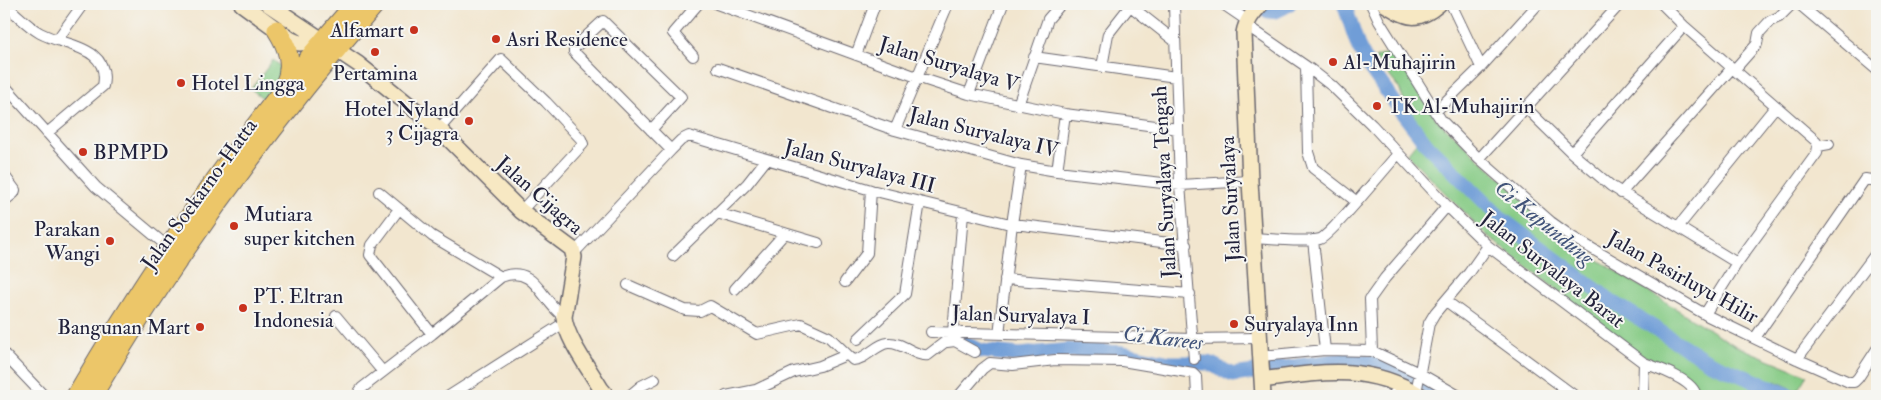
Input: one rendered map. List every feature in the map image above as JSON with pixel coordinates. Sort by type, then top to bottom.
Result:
[{"type":"highway","name":"Jalan Soekarno-Hatta","points":[[92,396],[144,310],[204,220],[286,111],[355,4]]},
{"type":"highway","name":"Jalan Soekarno-Hatta","points":[[76,396],[112,335],[168,248],[283,91],[329,45],[375,4]]},
{"type":"highway","points":[[277,30],[285,42],[290,71],[283,91]]},
{"type":"street","points":[[4,4],[39,32],[87,51],[97,57],[105,68],[104,86],[47,133]]},
{"type":"street","points":[[57,40],[83,4]]},
{"type":"street","points":[[242,4],[277,30],[299,43],[329,45]]},
{"type":"street","name":"Jalan Cijagra","points":[[268,4],[358,64],[438,129],[521,211],[572,249],[572,263]]},
{"type":"street","points":[[693,56],[673,33],[698,4]]},
{"type":"street","name":"Jalan Suryalaya V","points":[[717,4],[917,78],[969,94],[1065,114],[1178,129]]},
{"type":"street","points":[[856,55],[875,4]]},
{"type":"street","points":[[895,130],[948,4]]},
{"type":"street","points":[[969,94],[1003,4]]},
{"type":"street","points":[[1018,105],[1048,19],[1061,4]]},
{"type":"street","name":"Jalan Suryalaya Tengah","points":[[1174,4],[1180,185],[1194,359]]},
{"type":"street","name":"Jalan Suryalaya Barat","points":[[1223,4],[1332,86],[1488,246],[1644,363],[1668,372],[1692,387],[1695,390],[1696,396]]},
{"type":"street","points":[[1248,21],[1261,4]]},
{"type":"street","name":"Jalan Pasirluyu Hilir","points":[[1371,4],[1379,21],[1441,120],[1479,159],[1551,222],[1572,237],[1705,314],[1796,359],[1849,382],[1854,382],[1858,378],[1877,349]]},
{"type":"street","points":[[1379,21],[1390,7],[1416,18],[1424,15],[1438,4]]},
{"type":"street","points":[[1463,4],[1453,8],[1481,67]]},
{"type":"street","points":[[1435,112],[1481,67],[1538,4]]},
{"type":"street","points":[[1479,159],[1620,4]]},
{"type":"street","points":[[1662,4],[1684,26],[1816,141],[1818,150]]},
{"type":"street","points":[[1621,193],[1757,44],[1759,33],[1770,21],[1779,17],[1792,4]]},
{"type":"street","points":[[1799,4],[1877,70]]},
{"type":"street","points":[[1102,67],[1108,34],[1129,5],[1176,41]]},
{"type":"street","points":[[651,130],[681,97],[603,21],[574,48],[574,52],[651,130],[671,150]]},
{"type":"street","name":"Jalan Suryalaya","points":[[1248,21],[1244,33],[1250,181],[1264,396]]},
{"type":"street","points":[[1572,153],[1684,26]]},
{"type":"street","points":[[1034,57],[1176,76]]},
{"type":"street","points":[[438,129],[501,59],[539,96],[580,139],[582,144],[521,211]]},
{"type":"street","points":[[1306,67],[1308,152],[1310,163],[1313,168],[1356,202]]},
{"type":"street","name":"Jalan Suryalaya IV","points":[[718,68],[895,130],[1021,165],[1180,185],[1250,181]]},
{"type":"street","points":[[4,85],[96,187],[168,248]]},
{"type":"street","points":[[1678,227],[1776,106]]},
{"type":"street","points":[[1526,108],[1572,153],[1621,193],[1737,263]]},
{"type":"street","points":[[1057,171],[1065,114]]},
{"type":"street","name":"Jalan Suryalaya III","points":[[572,263],[671,150],[685,137],[694,136],[766,160],[963,214],[1012,224],[1186,245]]},
{"type":"street","points":[[1705,314],[1737,263],[1818,150],[1830,144]]},
{"type":"street","points":[[1254,238],[1313,240],[1323,238],[1398,154]]},
{"type":"street","points":[[673,256],[747,184],[766,160]]},
{"type":"street","points":[[999,334],[1021,165]]},
{"type":"street","points":[[4,175],[15,190],[4,201]]},
{"type":"street","points":[[1755,338],[1865,179],[1877,180]]},
{"type":"street","points":[[846,282],[867,253],[871,190]]},
{"type":"street","points":[[379,192],[432,236],[501,278]]},
{"type":"street","points":[[858,338],[906,294],[920,202]]},
{"type":"street","points":[[1372,351],[1370,299],[1385,278],[1447,206]]},
{"type":"street","points":[[399,209],[372,245],[370,255],[432,334]]},
{"type":"street","points":[[717,213],[818,242]]},
{"type":"street","points":[[963,214],[952,336],[955,341],[975,352]]},
{"type":"street","points":[[735,289],[785,234]]},
{"type":"street","points":[[1313,240],[1325,350]]},
{"type":"street","points":[[1419,383],[1429,323],[1488,246]]},
{"type":"street","points":[[1796,359],[1877,252]]},
{"type":"street","points":[[449,396],[564,320],[572,263]]},
{"type":"street","points":[[360,396],[359,392],[362,388],[501,278],[515,274],[526,277],[536,286],[564,320],[572,340],[600,394]]},
{"type":"street","points":[[1005,279],[1190,294]]},
{"type":"street","points":[[628,285],[685,310],[700,311],[710,306],[757,334],[801,324],[829,338],[853,360],[860,359],[886,343],[903,346],[925,356],[936,351],[952,336]]},
{"type":"street","points":[[1446,301],[1575,396]]},
{"type":"street","points":[[336,316],[383,372]]},
{"type":"street","name":"Jalan Suryalaya I","points":[[931,332],[952,336],[999,334],[1193,339],[1260,338]]},
{"type":"street","points":[[1262,368],[1325,350],[1372,351],[1419,383],[1459,396]]},
{"type":"street","points":[[4,354],[44,396]]},
{"type":"street","points":[[726,396],[756,390],[794,372],[820,366],[846,355]]},
{"type":"street","points":[[959,396],[982,369],[991,362],[1013,365],[1055,360],[1122,361],[1193,373],[1196,376],[1197,396]]},
{"type":"street","points":[[1643,396],[1644,363]]},
{"type":"street","points":[[1262,368],[1371,374],[1397,391],[1419,383]]},
{"type":"street","points":[[629,396],[641,386],[655,379]]},
{"type":"green space","points":[[1393,50],[1436,119],[1560,232],[1600,261],[1734,345],[1807,375],[1797,391],[1776,381],[1768,396],[1735,396],[1734,394],[1705,393],[1678,374],[1635,351],[1485,234],[1407,154],[1425,132],[1407,107],[1399,88],[1375,58]]},
{"type":"green space","points":[[273,60],[287,71],[265,100],[251,89]]},
{"type":"waterway","name":"Ci Kapundung","points":[[1257,4],[1273,12],[1289,4]]},
{"type":"waterway","name":"Ci Kapundung","points":[[1344,4],[1358,46],[1368,65],[1398,107],[1428,146],[1503,220],[1611,301],[1709,362],[1791,396]]},
{"type":"waterway","name":"Ci Karees","points":[[961,341],[981,351],[1020,355],[1069,350],[1123,353],[1170,363],[1209,363],[1233,375],[1347,359],[1371,363],[1407,374],[1446,396]]},
{"type":"place","name":"Alfamart","points":[[414,30]]},
{"type":"place","name":"Asri Residence","points":[[496,39]]},
{"type":"place","name":"Pertamina","points":[[375,52]]},
{"type":"place","name":"Al-Muhajirin","points":[[1333,62]]},
{"type":"place","name":"Hotel Lingga","points":[[181,83]]},
{"type":"place","name":"TK Al-Muhajirin","points":[[1377,106]]},
{"type":"place","name":"Hotel Nyland 3 Cijagra","points":[[469,121]]},
{"type":"place","name":"BPMPD","points":[[83,152]]},
{"type":"place","name":"Mutiara super kitchen","points":[[234,226]]},
{"type":"place","name":"Parakan Wangi","points":[[110,241]]},
{"type":"place","name":"PT. Eltran Indonesia","points":[[243,308]]},
{"type":"place","name":"Suryalaya Inn","points":[[1234,324]]},
{"type":"place","name":"Bangunan Mart","points":[[200,327]]}]
